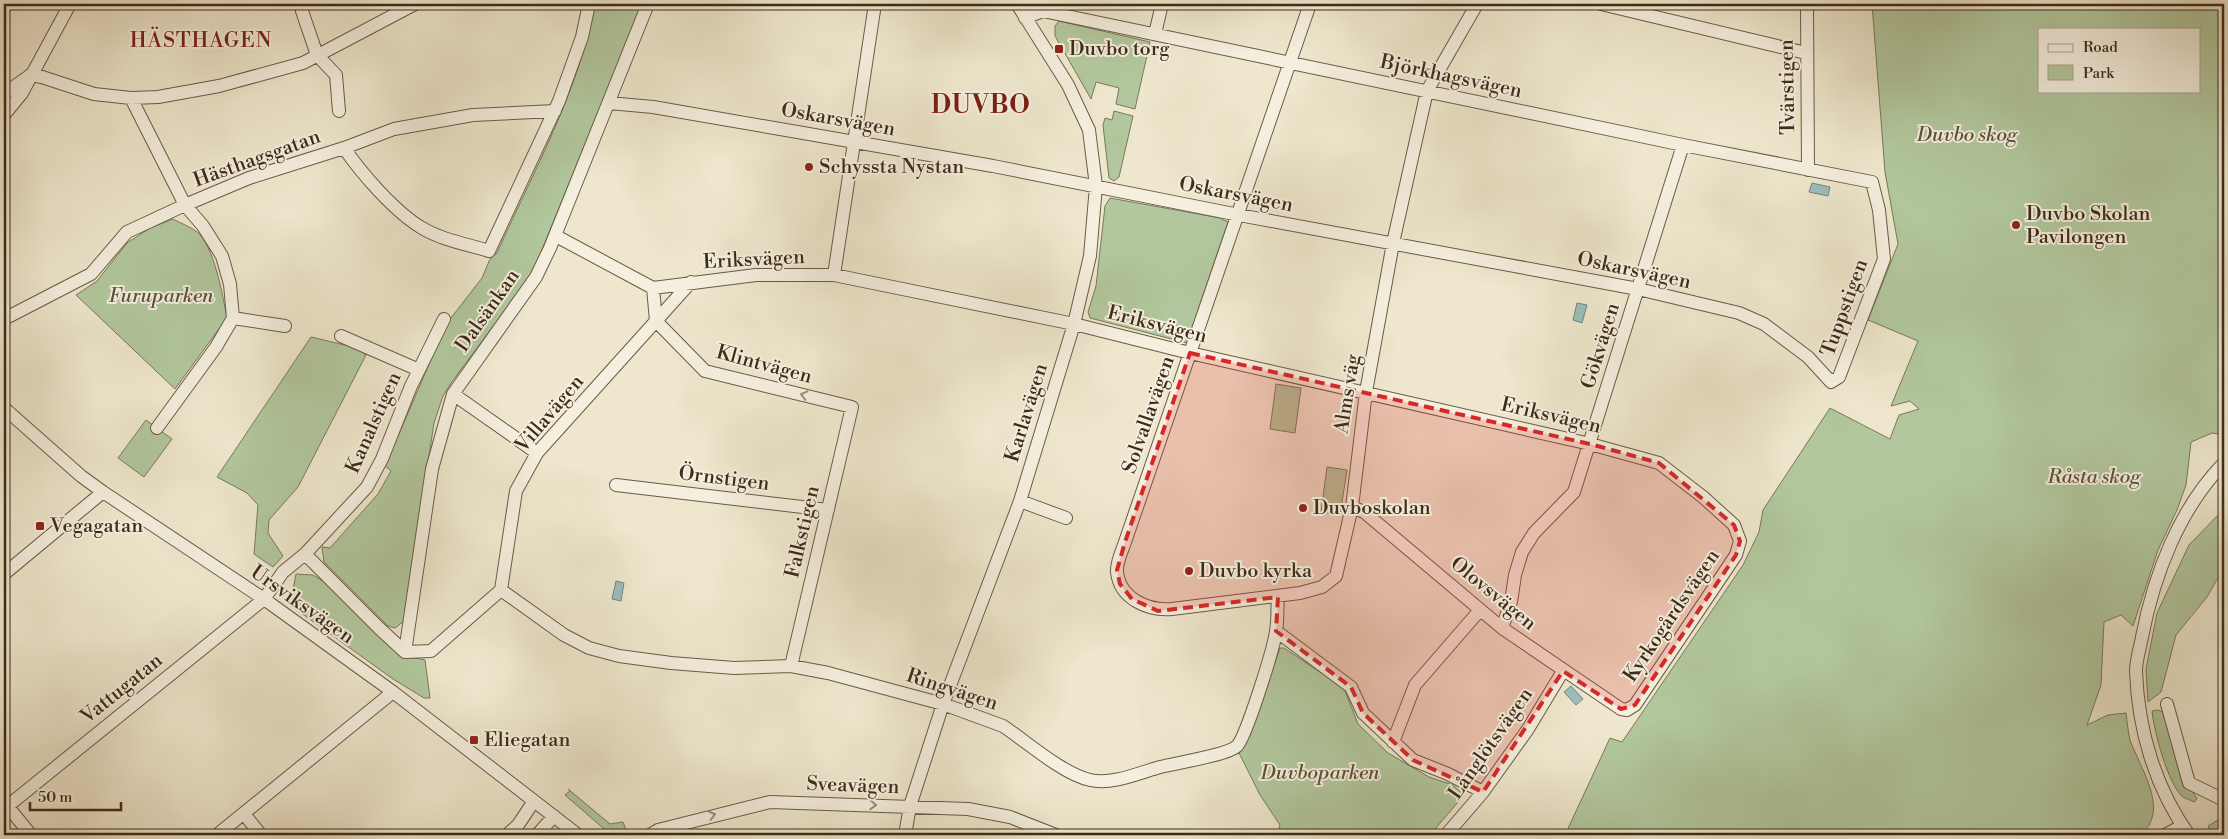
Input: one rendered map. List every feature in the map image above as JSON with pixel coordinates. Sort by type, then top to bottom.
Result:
[{"type":"street","points":[[4,115],[22,94],[30,75],[70,4]]},
{"type":"street","points":[[301,4],[317,55],[336,75],[339,111]]},
{"type":"street","points":[[4,94],[30,75],[94,94],[131,98],[158,97],[219,86],[303,63],[415,4]]},
{"type":"street","points":[[344,148],[360,172],[393,204],[422,228],[489,251],[555,112],[582,37],[589,4]]},
{"type":"street","name":"Dalsänkan","points":[[405,652],[432,469],[454,394],[536,277],[556,236],[648,4]]},
{"type":"street","points":[[834,275],[875,4]]},
{"type":"street","name":"Karlavägen","points":[[905,835],[910,806],[943,704],[1020,501],[1074,324],[1090,256],[1096,186],[1089,130],[1068,85],[1018,4]]},
{"type":"street","points":[[1155,34],[1162,4]]},
{"type":"street","name":"Solvallavägen","points":[[1120,584],[1117,570],[1125,542],[1310,4]]},
{"type":"street","name":"Alms väg","points":[[1120,584],[1132,599],[1145,607],[1158,610],[1278,597],[1322,587],[1336,576],[1352,507],[1366,392],[1393,243],[1426,92],[1476,4]]},
{"type":"street","points":[[1601,4],[1806,54]]},
{"type":"street","name":"Tvärstigen","points":[[1806,4],[1808,170]]},
{"type":"street","name":"Björkhagsvägen","points":[[1025,18],[1043,11],[1426,92],[1872,182]]},
{"type":"street","points":[[131,98],[185,205],[203,226],[222,256],[230,284],[233,318],[216,346],[157,428]]},
{"type":"street","name":"Oskarsvägen","points":[[610,103],[653,107],[854,142],[1638,289],[1739,313],[1764,324],[1808,357],[1831,382]]},
{"type":"street","name":"Hästhagsgatan","points":[[4,319],[91,274],[127,232],[249,178],[344,148],[394,129],[473,115],[555,112]]},
{"type":"street","name":"Gökvägen","points":[[1502,628],[1511,602],[1515,575],[1522,552],[1534,533],[1574,492],[1683,145]]},
{"type":"street","name":"Tuppstigen","points":[[1831,382],[1839,377],[1884,259],[1879,210],[1872,182]]},
{"type":"street","points":[[556,236],[653,288],[656,321]]},
{"type":"street","name":"Eriksvägen","points":[[653,288],[756,275],[834,275],[1074,324],[1190,353],[1590,444],[1659,463],[1703,497],[1734,525]]},
{"type":"street","name":"Villavägen","points":[[501,590],[516,491],[537,452],[691,282]]},
{"type":"street","points":[[233,318],[285,326]]},
{"type":"street","name":"Kanalstigen","points":[[264,599],[283,572],[305,554],[367,487],[382,459],[419,370],[444,319]]},
{"type":"street","name":"Klintvägen","points":[[656,321],[705,372],[852,407]]},
{"type":"street","points":[[341,336],[419,370]]},
{"type":"street","points":[[454,394],[537,452]]},
{"type":"street","name":"Falkstigen","points":[[791,666],[852,407]]},
{"type":"street","name":"Ursviksvägen","points":[[4,408],[81,476],[264,599],[393,692],[578,835]]},
{"type":"street","points":[[2166,835],[2186,830],[2155,773],[2143,734],[2136,669],[2148,604],[2168,549],[2193,504],[2224,463]]},
{"type":"street","name":"Örnstigen","points":[[616,485],[828,510]]},
{"type":"street","points":[[4,574],[103,492]]},
{"type":"street","points":[[1020,501],[1066,518]]},
{"type":"street","name":"Olovsvägen","points":[[1352,507],[1364,512],[1502,628],[1614,705]]},
{"type":"street","name":"Kyrkogårdsvägen","points":[[1614,705],[1621,710],[1627,710],[1635,705],[1736,555],[1740,541],[1734,525]]},
{"type":"street","points":[[305,554],[405,652],[431,651],[501,590]]},
{"type":"street","name":"Ringvägen","points":[[501,590],[564,635],[589,648],[619,656],[671,663],[734,668],[791,666],[828,673],[943,704],[1003,726],[1076,775],[1097,781],[1113,780],[1186,760],[1226,752],[1238,745],[1248,723],[1276,631],[1278,597]]},
{"type":"street","name":"Vattugatan","points":[[5,806],[264,599]]},
{"type":"street","points":[[1393,742],[1415,685],[1480,610]]},
{"type":"street","points":[[1276,631],[1351,687],[1363,714],[1413,760],[1448,774],[1482,792]]},
{"type":"street","name":"Långlötsvägen","points":[[1446,835],[1482,792],[1528,729],[1563,671]]},
{"type":"street","points":[[217,835],[393,692]]},
{"type":"street","points":[[2167,704],[2189,783],[2224,800]]},
{"type":"street","points":[[507,835],[518,826],[534,801]]},
{"type":"street","name":"Sveavägen","points":[[650,835],[667,827],[770,802],[968,809],[996,813],[1056,835]]},
{"type":"street","points":[[5,806],[31,835]]},
{"type":"street","points":[[244,814],[261,835]]},
{"type":"street","points":[[537,835],[554,816]]},
{"type":"highlighted area","points":[[1190,353],[1590,444],[1659,463],[1734,525],[1740,541],[1736,555],[1635,705],[1621,709],[1563,671],[1483,792],[1413,760],[1363,713],[1351,687],[1276,631],[1278,597],[1158,611],[1132,599],[1120,584],[1117,570],[1125,542]]},
{"type":"green space","points":[[595,4],[642,4],[532,274],[443,396],[434,423],[404,621],[395,628],[388,626],[324,562],[322,547],[330,548],[378,494],[391,471],[385,466],[447,323],[482,278],[490,259],[497,253],[554,131],[578,68]]},
{"type":"green space","points":[[1872,4],[2224,4],[2224,435],[2212,433],[2191,442],[2186,485],[2177,510],[2158,550],[2133,626],[2121,615],[2104,622],[2101,685],[2087,725],[2108,715],[2126,713],[2130,740],[2146,776],[2153,802],[2153,814],[2149,825],[2140,835],[1565,835],[1610,738],[1622,742],[1743,565],[1759,532],[1763,510],[1830,408],[1890,439],[1899,415],[1919,409],[1910,401],[1891,406],[1918,341],[1868,320],[1898,244],[1885,172]]},
{"type":"green space","points":[[1059,21],[1150,42],[1135,109],[1116,104],[1119,88],[1096,82],[1091,99],[1055,36],[1055,26]]},
{"type":"green space","points":[[1114,111],[1133,116],[1119,177],[1114,181],[1109,178],[1103,125],[1105,118],[1112,120]]},
{"type":"green space","points":[[1110,198],[1220,218],[1228,222],[1187,343],[1090,318],[1088,312],[1096,286],[1105,206]]},
{"type":"green space","name":"Furuparken","points":[[173,219],[197,232],[208,248],[217,272],[227,318],[175,389],[76,295],[97,281],[127,243],[150,228]]},
{"type":"green space","points":[[311,337],[357,348],[366,355],[298,487],[269,520],[268,533],[283,556],[273,567],[254,554],[258,505],[247,493],[217,477]]},
{"type":"green space","points":[[1276,384],[1301,388],[1295,433],[1270,429]]},
{"type":"green space","points":[[146,420],[172,439],[144,477],[118,458]]},
{"type":"green space","points":[[1327,467],[1347,470],[1340,515],[1321,512]]},
{"type":"green space","points":[[2224,509],[2224,567],[2207,597],[2176,635],[2161,692],[2148,702],[2146,669],[2157,613],[2189,545]]},
{"type":"green space","points":[[296,574],[313,575],[331,586],[400,655],[425,660],[430,698],[424,698],[393,679],[290,605]]},
{"type":"green space","name":"Duvboparken","points":[[1280,648],[1284,648],[1344,688],[1358,724],[1388,753],[1429,777],[1453,785],[1464,795],[1430,835],[1277,835],[1280,825],[1260,795],[1239,753],[1261,703]]},
{"type":"green space","points":[[2158,710],[2165,713],[2186,781],[2197,799],[2194,802],[2183,797],[2177,791],[2167,770],[2153,720],[2152,711]]},
{"type":"green space","points":[[568,789],[610,824],[623,822],[628,835],[611,835],[565,795],[570,791]]},
{"type":"green space","points":[[2218,820],[2224,820],[2224,835],[2211,835],[2208,826]]},
{"type":"water","points":[[1812,183],[1830,187],[1828,196],[1809,192]]},
{"type":"water","points":[[1577,303],[1587,305],[1582,323],[1573,320]]},
{"type":"water","points":[[616,581],[624,583],[621,601],[612,599]]},
{"type":"water","points":[[1571,686],[1583,699],[1576,705],[1564,692]]},
{"type":"place","name":"Duvbo torg","points":[[1059,49]]},
{"type":"place","name":"Schyssta Nystan","points":[[809,167]]},
{"type":"place","name":"Duvbo Skolan Pavilongen","points":[[2016,225]]},
{"type":"place","name":"Duvboskolan","points":[[1303,508]]},
{"type":"place","name":"Vegagatan","points":[[40,526]]},
{"type":"place","name":"Duvbo kyrka","points":[[1189,571]]},
{"type":"place","name":"Eliegatan","points":[[474,740]]},
{"type":"district","name":"HÄSTHAGEN","points":[[201,41]]},
{"type":"district","name":"DUVBO","points":[[981,105]]},
{"type":"park label","name":"Duvbo skog","points":[[1967,135]]},
{"type":"park label","name":"Råsta skog","points":[[2094,477]]}]
